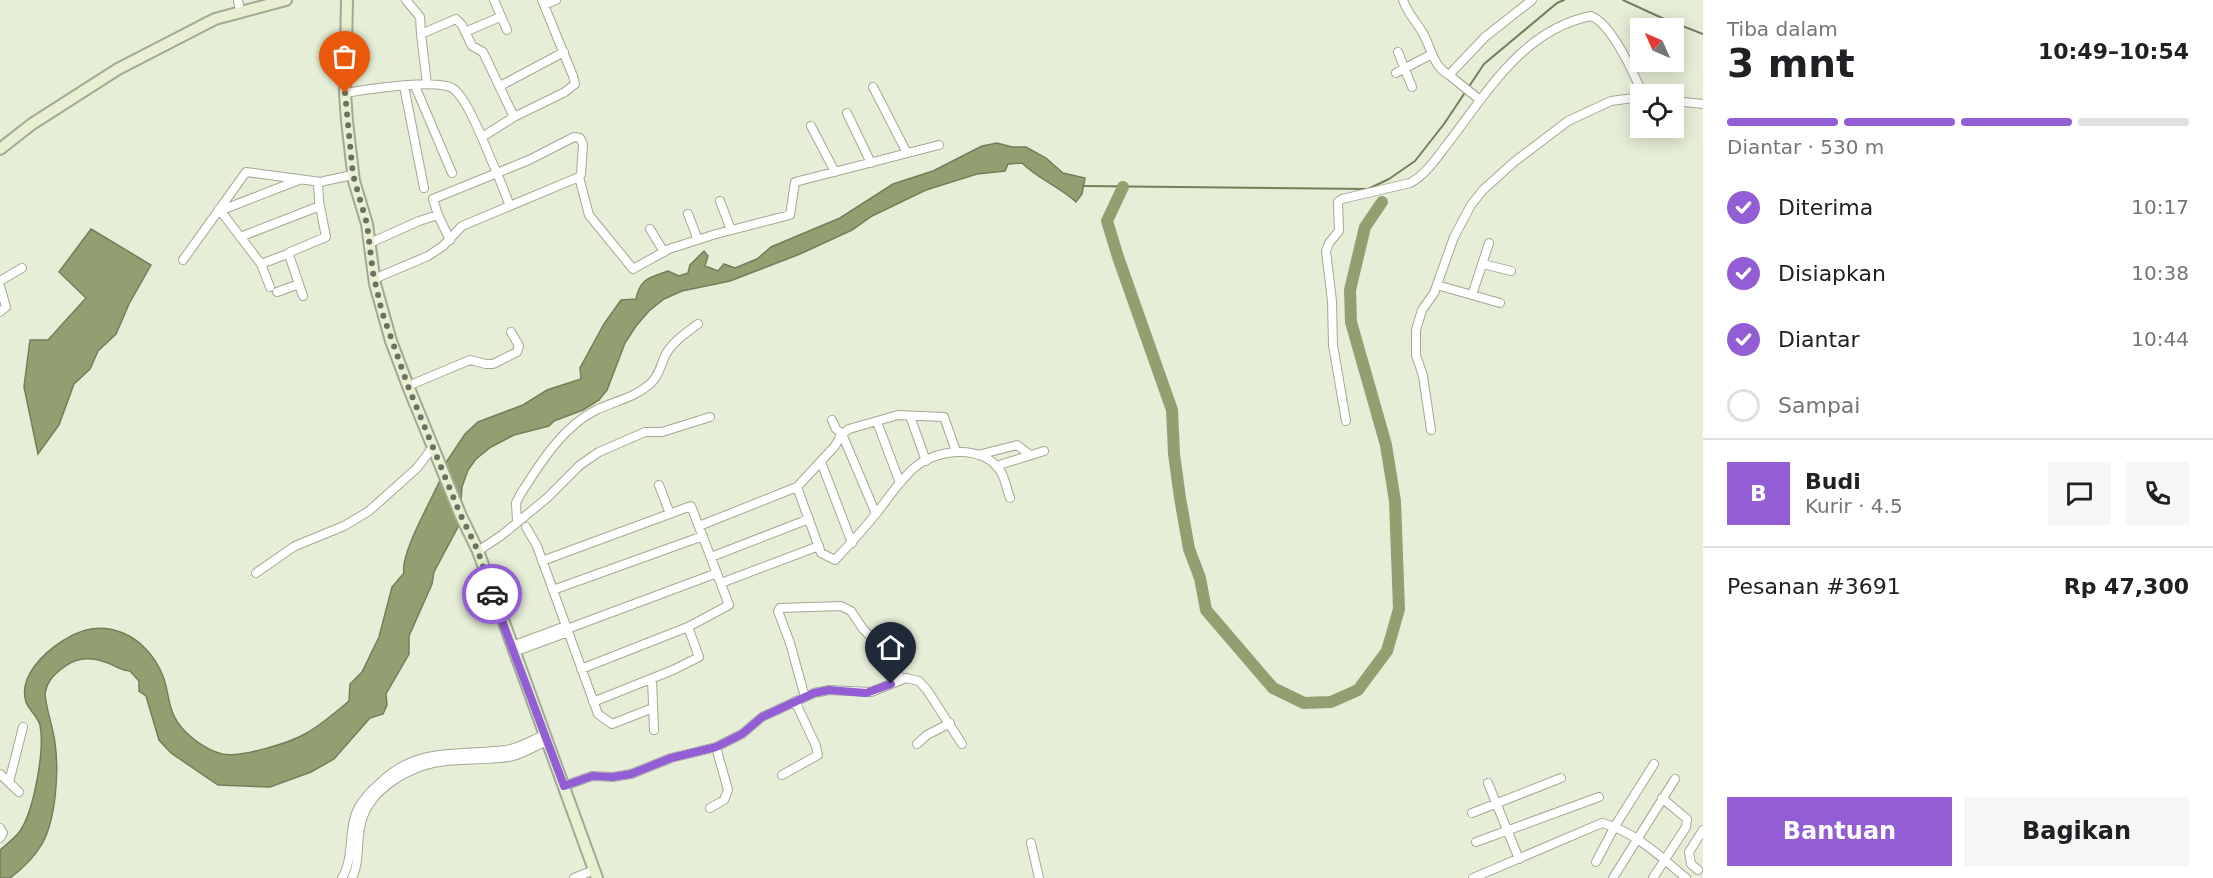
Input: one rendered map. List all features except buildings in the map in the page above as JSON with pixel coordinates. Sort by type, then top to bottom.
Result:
[{"type":"street","points":[[0,148],[101,78],[239,6],[286,0]]},
{"type":"street","points":[[347,0],[345,93],[353,175],[365,215],[374,279],[408,386],[461,516],[478,551],[596,874],[574,878]]},
{"type":"street","points":[[406,0],[420,17],[427,84]]},
{"type":"street","points":[[494,0],[507,30]]},
{"type":"street","points":[[482,137],[514,117],[573,87],[573,76],[543,2],[556,0]]},
{"type":"street","points":[[1403,0],[1407,11],[1421,30],[1443,72],[1477,98]]},
{"type":"street","points":[[1451,77],[1485,37],[1532,0]]},
{"type":"street","points":[[1346,421],[1333,345],[1332,301],[1326,251],[1329,243],[1339,231],[1338,202],[1342,199],[1414,181],[1439,154],[1477,98],[1509,63],[1526,48],[1566,22],[1591,16],[1601,22],[1627,59],[1636,84]]},
{"type":"street","points":[[465,32],[500,17]]},
{"type":"street","points":[[421,34],[456,19],[472,46],[483,52],[514,117]]},
{"type":"street","points":[[500,86],[564,52]]},
{"type":"street","points":[[1398,52],[1412,87]]},
{"type":"street","points":[[1396,73],[1432,54]]},
{"type":"street","points":[[345,93],[427,84],[446,86],[455,90],[482,137],[510,206]]},
{"type":"street","points":[[404,86],[424,188]]},
{"type":"street","points":[[415,86],[452,173]]},
{"type":"street","points":[[873,87],[907,153]]},
{"type":"street","points":[[1431,430],[1415,339],[1419,319],[1432,298],[1454,237],[1471,206],[1483,190],[1568,121],[1611,101],[1630,98]]},
{"type":"street","points":[[1684,102],[1703,105]]},
{"type":"street","points":[[847,113],[871,163]]},
{"type":"street","points":[[811,126],[835,172]]},
{"type":"street","points":[[450,240],[433,199],[529,160],[577,136],[583,144],[579,177],[590,215],[633,269],[664,252],[698,240],[790,215],[795,182],[939,145]]},
{"type":"street","points":[[183,260],[246,172],[321,182],[353,175]]},
{"type":"street","points":[[374,279],[428,256],[450,240],[462,226],[579,177]]},
{"type":"street","points":[[219,208],[227,208],[301,179]]},
{"type":"street","points":[[261,264],[326,237],[317,185],[321,182]]},
{"type":"street","points":[[720,201],[731,230]]},
{"type":"street","points":[[240,237],[320,206]]},
{"type":"street","points":[[219,208],[261,264],[273,289],[299,284]]},
{"type":"street","points":[[688,214],[698,240]]},
{"type":"street","points":[[370,243],[418,221],[438,215]]},
{"type":"street","points":[[650,229],[664,252]]},
{"type":"street","points":[[1472,295],[1489,243]]},
{"type":"street","points":[[290,253],[303,296]]},
{"type":"street","points":[[1483,264],[1511,271]]},
{"type":"street","points":[[0,281],[22,268]]},
{"type":"street","points":[[1437,285],[1500,303]]},
{"type":"street","points":[[0,286],[6,307],[0,312]]},
{"type":"street","points":[[517,522],[516,503],[520,495],[564,435],[596,410],[630,398],[648,386],[659,374],[670,349],[698,324]]},
{"type":"street","points":[[408,386],[471,359],[491,364],[514,353],[519,346],[511,332]]},
{"type":"street","points":[[699,526],[797,487],[835,446],[842,434],[849,429],[898,415],[944,417],[956,451]]},
{"type":"street","points":[[910,416],[926,461]]},
{"type":"street","points":[[478,551],[547,498],[580,465],[599,452],[645,432],[662,432],[710,417]]},
{"type":"street","points":[[832,420],[836,429],[842,434],[876,514]]},
{"type":"street","points":[[877,422],[900,483]]},
{"type":"street","points":[[978,455],[1017,445],[1030,455]]},
{"type":"street","points":[[256,573],[301,543],[344,526],[369,511],[417,468],[433,447]]},
{"type":"street","points":[[797,487],[821,553],[835,560],[852,543],[915,467],[933,457],[956,451],[978,455],[996,466],[1002,473],[1010,498]]},
{"type":"street","points":[[996,466],[1044,451]]},
{"type":"street","points":[[821,462],[852,543]]},
{"type":"street","points":[[659,485],[670,514]]},
{"type":"street","points":[[542,561],[691,506],[729,605],[688,627],[581,669]]},
{"type":"street","points":[[711,557],[809,519]]},
{"type":"street","points":[[526,527],[537,546],[598,714],[612,724],[653,708]]},
{"type":"street","points":[[553,590],[703,536]]},
{"type":"street","points":[[721,583],[819,546]]},
{"type":"street","points":[[513,649],[717,573]]},
{"type":"street","points":[[805,697],[790,643],[778,611],[780,608],[841,606],[848,608],[863,629],[885,651],[901,679]]},
{"type":"street","points":[[593,702],[652,679],[699,657],[688,627]]},
{"type":"street","points":[[564,786],[592,776],[613,777],[631,774],[671,758],[716,747],[742,734],[762,717],[805,697],[829,690],[871,692],[901,679],[911,678],[924,685],[962,744]]},
{"type":"street","points":[[652,679],[654,730]]},
{"type":"street","points":[[783,775],[818,755],[795,701]]},
{"type":"street","points":[[917,744],[927,735],[950,723]]},
{"type":"street","points":[[9,782],[23,727]]},
{"type":"street","points":[[342,878],[347,869],[353,820],[359,806],[384,779],[404,765],[422,757],[507,749],[546,738]]},
{"type":"street","points":[[352,878],[360,823],[370,802],[390,783],[412,768],[433,762],[511,757],[546,738]]},
{"type":"street","points":[[710,808],[724,800],[728,790],[716,747]]},
{"type":"street","points":[[1596,862],[1614,826],[1654,764]]},
{"type":"street","points":[[0,774],[20,792]]},
{"type":"street","points":[[1472,813],[1561,778]]},
{"type":"street","points":[[1613,878],[1675,779]]},
{"type":"street","points":[[1488,783],[1519,859]]},
{"type":"street","points":[[1476,842],[1599,797]]},
{"type":"street","points":[[1653,878],[1686,827],[1687,819],[1662,798]]},
{"type":"street","points":[[1473,878],[1602,823],[1614,826],[1637,839],[1686,878],[1700,868]]},
{"type":"street","points":[[0,828],[3,833],[0,838]]},
{"type":"street","points":[[1700,868],[1691,864],[1689,852],[1703,830]]},
{"type":"street","points":[[1031,843],[1039,878]]},
{"type":"shaded area","points":[[997,143],[1012,147],[1026,147],[1046,158],[1063,173],[1085,178],[1082,194],[1076,202],[1022,163],[1008,164],[1005,171],[977,174],[926,190],[872,216],[852,230],[800,254],[730,281],[682,291],[664,299],[636,326],[625,343],[607,390],[599,400],[583,410],[554,421],[549,426],[514,435],[491,447],[476,459],[468,470],[462,487],[459,525],[434,572],[432,584],[409,636],[409,654],[386,694],[387,705],[383,714],[370,718],[334,759],[311,772],[270,787],[218,785],[171,753],[159,740],[146,696],[139,691],[139,681],[130,671],[89,659],[71,662],[50,680],[45,693],[56,755],[55,795],[51,822],[42,844],[32,859],[10,878],[0,878],[0,850],[18,834],[25,822],[34,795],[40,764],[40,725],[26,702],[26,683],[35,666],[57,645],[79,632],[94,629],[122,632],[134,639],[146,649],[163,676],[172,712],[178,723],[197,742],[216,752],[230,755],[252,752],[298,738],[322,723],[349,701],[350,684],[362,672],[379,637],[392,587],[404,573],[407,553],[417,527],[440,480],[444,479],[445,464],[465,434],[478,422],[523,405],[547,390],[581,379],[580,368],[604,324],[621,300],[636,299],[640,287],[651,277],[668,271],[679,276],[688,273],[690,265],[704,251],[708,256],[705,266],[718,271],[724,264],[735,268],[757,259],[771,247],[840,218],[893,184],[933,171],[982,146]]},
{"type":"shaded area","points":[[91,229],[151,265],[129,304],[116,334],[98,351],[90,369],[74,384],[59,425],[38,454],[24,387],[30,340],[48,340],[86,298],[59,272]]},
{"type":"waterway","points":[[1083,186],[1368,189],[1389,179],[1415,161],[1444,124],[1484,64],[1557,3],[1564,0]]},
{"type":"waterway","points":[[1623,0],[1703,34]]},
{"type":"waterway","points":[[1123,187],[1107,221],[1172,410],[1174,454],[1180,498],[1189,549],[1200,578],[1206,610],[1273,688],[1304,703],[1331,702],[1358,690],[1387,651],[1399,609],[1395,501],[1386,445],[1351,322],[1350,290],[1365,227],[1382,202]]},
{"type":"way so far","points":[[345,93],[354,181],[367,224],[373,273],[382,312],[408,386],[461,516],[478,551],[492,594]]},
{"type":"route","points":[[492,594],[564,786],[592,776],[613,777],[631,774],[671,758],[716,747],[742,734],[758,719],[814,693],[829,690],[866,693],[891,684]]}]
